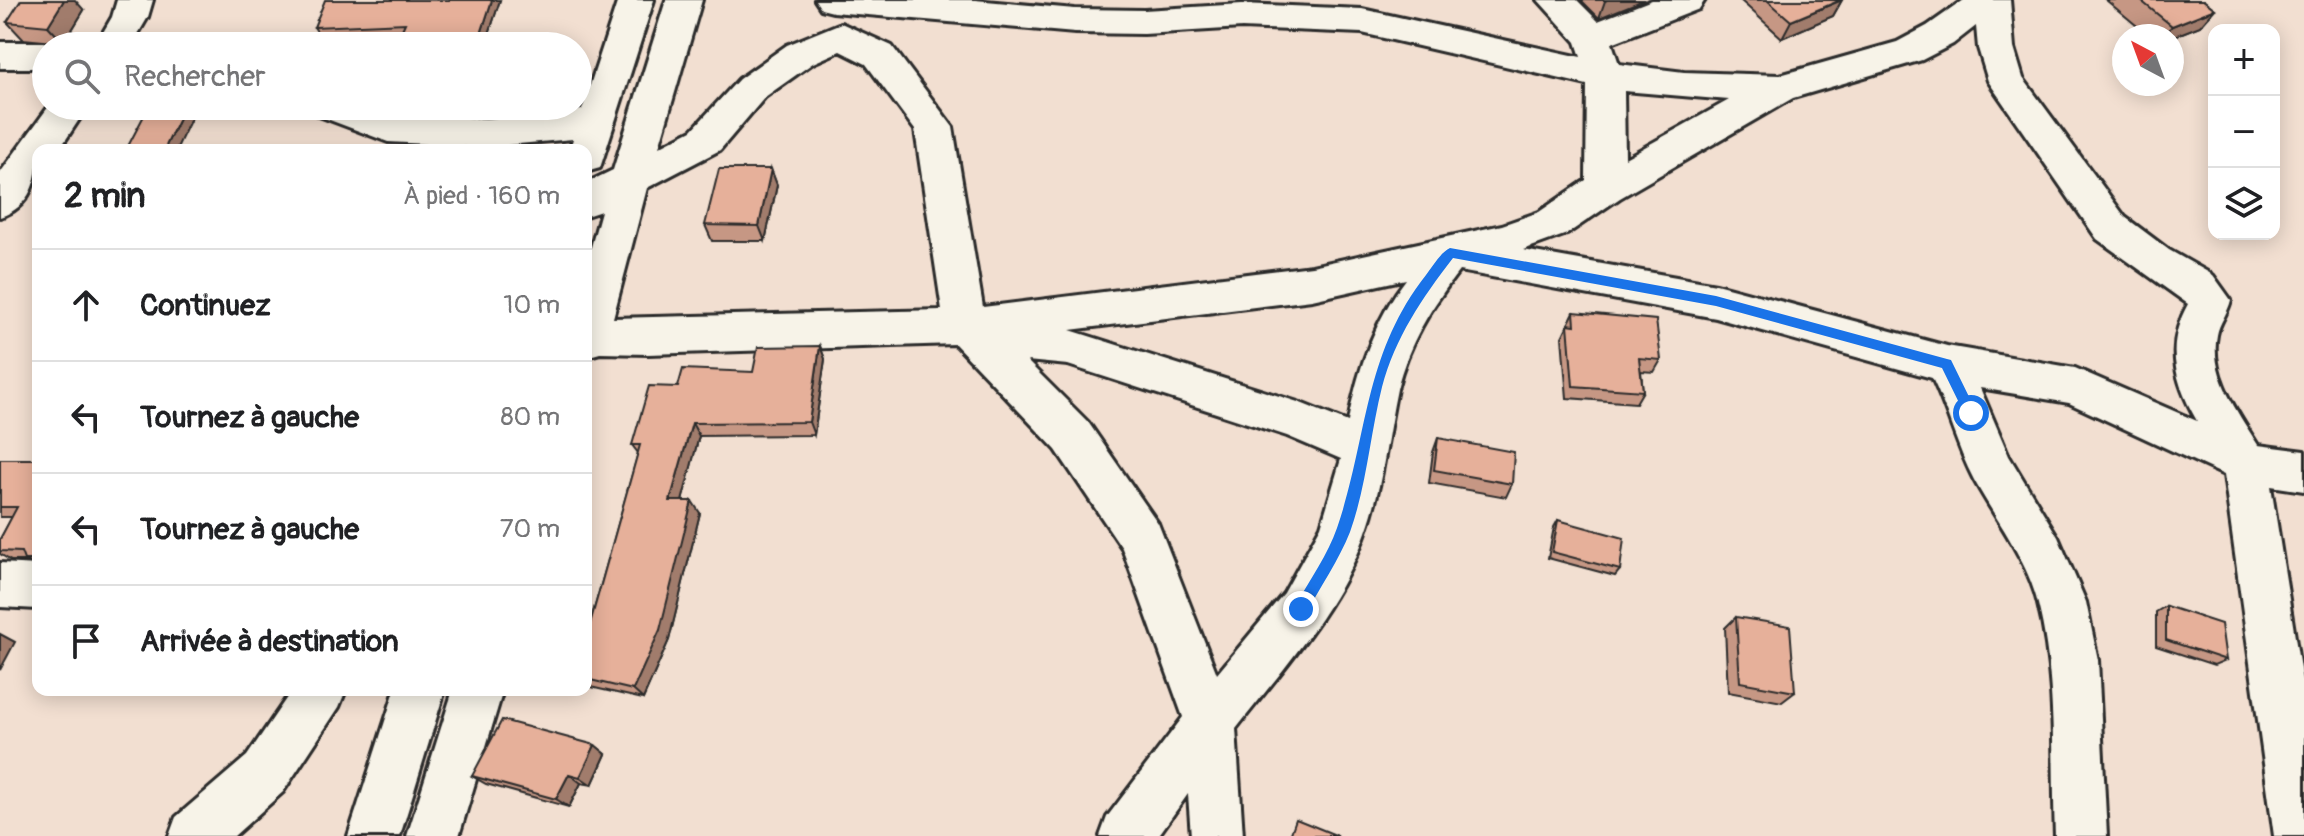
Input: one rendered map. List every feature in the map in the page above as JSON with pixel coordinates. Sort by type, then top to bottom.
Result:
[{"type":"street","points":[[121,32],[135,0]]},
{"type":"street","points":[[590,144],[636,0]]},
{"type":"street","points":[[592,315],[684,0]]},
{"type":"street","points":[[833,0],[1075,21],[1144,22],[1250,8],[1362,21],[1605,76],[1684,85],[1780,88]]},
{"type":"street","points":[[1556,0],[1592,37],[1605,76],[1606,187]]},
{"type":"street","points":[[1592,37],[1687,0]]},
{"type":"street","points":[[592,337],[974,333],[1312,283],[1506,240],[1553,223],[1606,187],[1780,88],[1909,51],[1940,35],[1990,0],[1996,48],[2006,81],[2111,228],[2155,261],[2198,287],[2210,300],[2195,336],[2196,359],[2205,395],[2245,463],[2300,816]]},
{"type":"street","points":[[592,198],[706,140],[752,88],[800,54],[841,36],[879,55],[934,127],[974,333],[1072,436],[1142,538],[1210,722],[1217,836]]},
{"type":"street","points":[[0,55],[32,55]]},
{"type":"street","points":[[43,144],[59,120]]},
{"type":"street","points":[[368,120],[388,128],[486,133],[597,123]]},
{"type":"street","points":[[0,202],[32,159]]},
{"type":"street","points":[[1450,253],[1716,301],[1947,364],[2075,386],[2245,463],[2304,471]]},
{"type":"street","points":[[1126,836],[1210,722],[1301,609],[1343,532],[1366,449],[1376,387],[1395,335],[1417,295],[1450,253]]},
{"type":"street","points":[[974,333],[1068,347],[1298,421],[1366,449]]},
{"type":"street","points":[[1947,364],[1971,413],[1989,464],[2041,552],[2062,602],[2073,660],[2081,836]]},
{"type":"street","points":[[0,585],[32,587]]},
{"type":"street","points":[[195,836],[265,774],[317,696]]},
{"type":"street","points":[[374,836],[418,696]]},
{"type":"street","points":[[433,836],[476,696]]},
{"type":"building","points":[[21,0],[64,0],[48,26],[7,22]]},
{"type":"building","points":[[325,0],[492,0],[482,32],[401,32],[405,23],[314,27]]},
{"type":"building","points":[[1767,0],[1841,0],[1791,21]]},
{"type":"building","points":[[2140,0],[2203,0],[2215,9],[2177,24],[2170,24]]},
{"type":"building","points":[[142,120],[178,120],[167,144],[129,144]]},
{"type":"building","points":[[719,169],[771,169],[759,226],[705,225]]},
{"type":"building","points":[[1574,312],[1656,320],[1661,360],[1639,358],[1643,391],[1573,386],[1568,324],[1575,325]]},
{"type":"building","points":[[820,346],[809,422],[692,423],[670,501],[692,501],[660,630],[633,690],[592,680],[592,617],[640,445],[632,445],[649,386],[678,387],[683,369],[753,372],[758,347]]},
{"type":"building","points":[[1438,438],[1514,452],[1512,484],[1434,470]]},
{"type":"building","points":[[0,459],[32,459],[32,560],[24,560],[21,552],[0,551],[0,539],[17,507],[0,507]]},
{"type":"building","points":[[1558,520],[1624,538],[1620,570],[1552,552]]},
{"type":"building","points":[[2166,606],[2221,624],[2226,660],[2166,640]]},
{"type":"building","points":[[1736,617],[1790,626],[1795,692],[1740,682]]},
{"type":"building","points":[[502,720],[595,745],[580,777],[569,774],[556,799],[472,776]]},
{"type":"building","points":[[1296,819],[1338,836],[1290,836]]},
{"type":"route","points":[[1301,609],[1343,532],[1366,449],[1376,387],[1395,335],[1417,295],[1450,253],[1716,301],[1947,364],[1971,413]]}]
